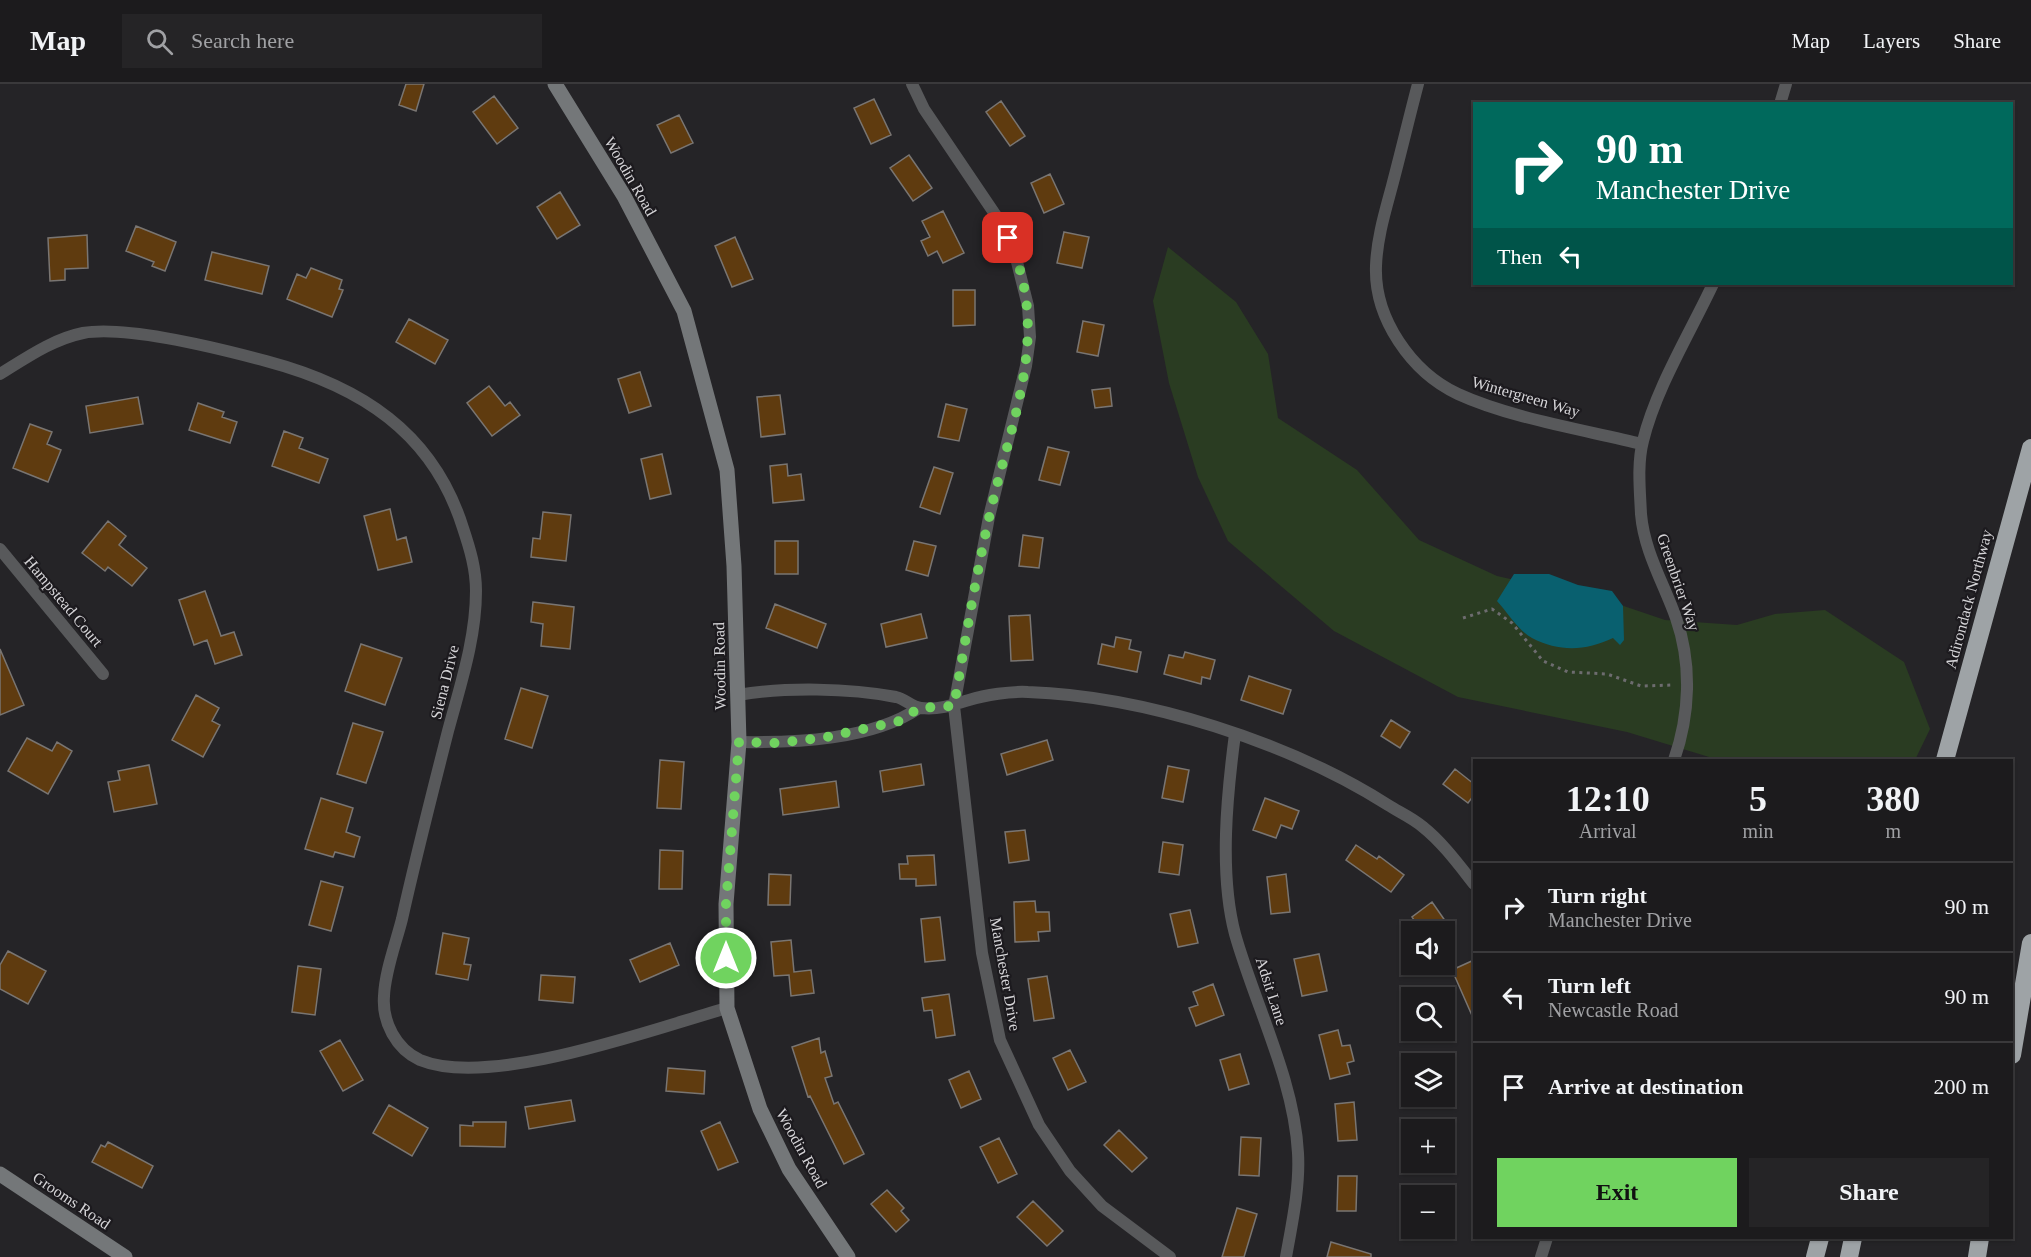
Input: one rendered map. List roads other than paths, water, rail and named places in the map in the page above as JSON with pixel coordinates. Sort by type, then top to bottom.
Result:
[{"type":"highway","name":"Adirondack Northway","points":[[1946,759],[2031,448]]},
{"type":"highway","points":[[2013,1049],[2031,943]]},
{"type":"highway","points":[[1815,1257],[1820,1239]]},
{"type":"highway","points":[[1850,1257],[1853,1239]]},
{"type":"highway","points":[[1977,1257],[1982,1239]]},
{"type":"highway","points":[[1982,1239],[1982,1257]]},
{"type":"street","name":"Woodin Road","points":[[555,84],[624,196],[684,311],[727,470],[734,566],[739,742],[726,904],[727,1008],[738,1049],[765,1119],[789,1169],[848,1257]]},
{"type":"street","name":"Manchester Drive","points":[[912,84],[924,109],[1003,226],[1014,250],[1028,306],[1030,337],[1026,366],[989,518],[954,706],[982,953],[1000,1040],[1039,1125],[1070,1171],[1102,1206],[1170,1257]]},
{"type":"street","name":"Wintergreen Way","points":[[1418,84],[1377,253],[1377,290],[1384,314],[1397,340],[1426,372],[1456,393],[1490,406],[1642,444]]},
{"type":"street","points":[[1781,102],[1786,84]]},
{"type":"street","name":"Greenbrier Way","points":[[1674,759],[1684,721],[1687,685],[1686,656],[1678,627],[1651,555],[1641,517],[1642,444],[1651,416],[1713,285]]},
{"type":"street","name":"Siena Drive","points":[[0,374],[62,339],[83,333],[107,331],[139,334],[240,354],[290,367],[341,388],[396,422],[432,462],[453,497],[473,561],[476,591],[471,643],[420,837],[383,997],[389,1027],[404,1051],[439,1066],[459,1068],[512,1064],[560,1055],[727,1008]]},
{"type":"street","name":"Hampstead Court","points":[[0,549],[103,674]]},
{"type":"street","points":[[738,695],[776,689],[879,695],[899,698],[919,708],[954,706],[970,699],[1025,692],[1071,696],[1151,710],[1235,734],[1302,759],[1362,789],[1423,827],[1473,883]]},
{"type":"street","points":[[739,742],[776,743],[822,738],[900,721],[919,708]]},
{"type":"street","name":"Adsit Lane","points":[[1235,734],[1226,803],[1227,871],[1235,933],[1291,1107],[1298,1153],[1296,1201],[1286,1257]]},
{"type":"street","name":"Grooms Road","points":[[0,1174],[125,1257]]},
{"type":"street","points":[[1541,1257],[1547,1239]]},
{"type":"water","points":[[1514,574],[1549,574],[1578,585],[1612,591],[1623,606],[1624,640],[1620,645],[1613,638],[1583,647],[1562,648],[1542,643],[1527,635],[1497,601]]}]
